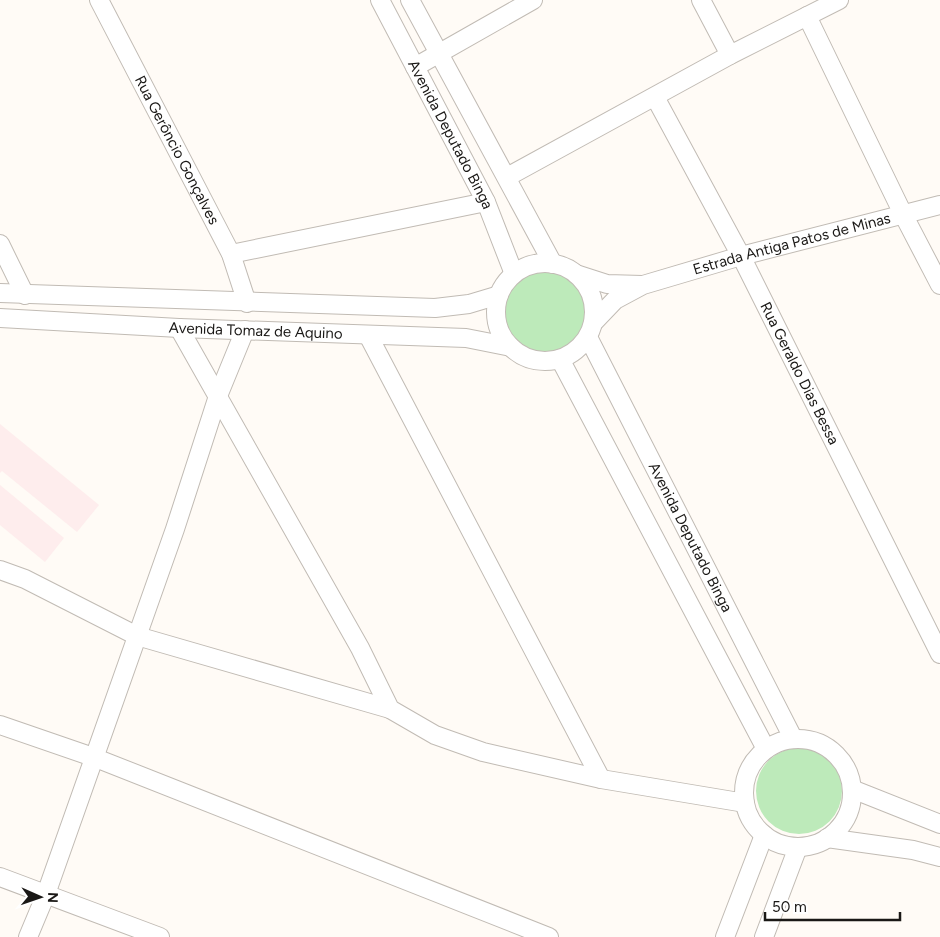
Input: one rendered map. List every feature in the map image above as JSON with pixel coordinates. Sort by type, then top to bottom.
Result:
[{"type":"street","name":"Rua Gerôncio Gonçalves","points":[[98,0],[231,254],[247,303]]},
{"type":"street","name":"Avenida Deputado Binga","points":[[380,0],[486,202],[514,274]]},
{"type":"street","name":"Avenida Deputado Binga","points":[[410,0],[553,264]]},
{"type":"street","points":[[415,67],[533,0]]},
{"type":"street","points":[[701,0],[730,55]]},
{"type":"street","points":[[507,177],[730,55],[839,0]]},
{"type":"street","points":[[807,16],[903,214],[940,284]]},
{"type":"street","name":"Rua Geraldo Dias Bessa","points":[[655,97],[741,256],[940,654]]},
{"type":"street","points":[[231,254],[486,202]]},
{"type":"street","name":"Estrada Antiga Patos de Minas","points":[[590,330],[615,300],[643,285],[741,256],[940,205]]},
{"type":"street","points":[[0,244],[25,295]]},
{"type":"street","points":[[540,263],[553,264],[569,269],[576,274],[582,279],[590,293],[594,308],[590,330],[581,346],[560,359],[545,362],[530,360],[511,347],[498,328],[496,311],[499,295],[514,274],[526,267],[540,263]]},
{"type":"street","name":"Estrada Antiga Patos de Minas","points":[[576,274],[607,284],[643,285]]},
{"type":"street","name":"Avenida Tomaz de Aquino","points":[[0,293],[435,308],[469,304],[499,295]]},
{"type":"street","name":"Avenida Tomaz de Aquino","points":[[0,318],[179,328],[466,338],[511,347]]},
{"type":"street","points":[[179,328],[360,648],[390,709]]},
{"type":"street","points":[[28,937],[46,894],[175,529],[218,396],[245,330]]},
{"type":"street","name":"Avenida Deputado Binga","points":[[590,330],[793,738]]},
{"type":"street","points":[[368,335],[601,779]]},
{"type":"street","points":[[560,359],[766,749]]},
{"type":"street","points":[[0,570],[25,579],[137,636],[390,709],[435,735],[483,752],[601,779],[745,803]]},
{"type":"street","points":[[0,725],[93,757],[549,937]]},
{"type":"street","points":[[793,738],[810,740],[826,746],[840,757],[848,772],[852,789],[851,806],[844,822],[827,838],[816,844],[798,847],[780,844],[764,835],[752,820],[745,803],[745,784],[751,767],[766,749],[793,738]]},
{"type":"street","points":[[852,789],[940,824]]},
{"type":"street","points":[[725,937],[764,835]]},
{"type":"street","points":[[827,838],[913,850],[940,856]]},
{"type":"street","points":[[764,937],[798,847]]},
{"type":"street","points":[[0,877],[160,937]]},
{"type":"shaded area","points":[[0,424],[99,505],[77,532],[2,471],[0,473]]},
{"type":"shaded area","points":[[0,485],[64,538],[45,562],[0,525]]},
{"type":"green space","points":[[544,271],[560,274],[568,278],[580,290],[584,298],[587,314],[584,330],[580,338],[568,350],[560,354],[544,357],[528,354],[520,350],[508,338],[504,330],[501,314],[504,298],[508,290],[520,278],[528,274]]},
{"type":"green space","points":[[799,748],[815,751],[823,755],[835,767],[839,775],[842,791],[839,807],[835,815],[823,827],[815,831],[799,834],[783,831],[775,827],[763,815],[759,807],[756,791],[759,775],[763,767],[775,755],[783,751]]}]
